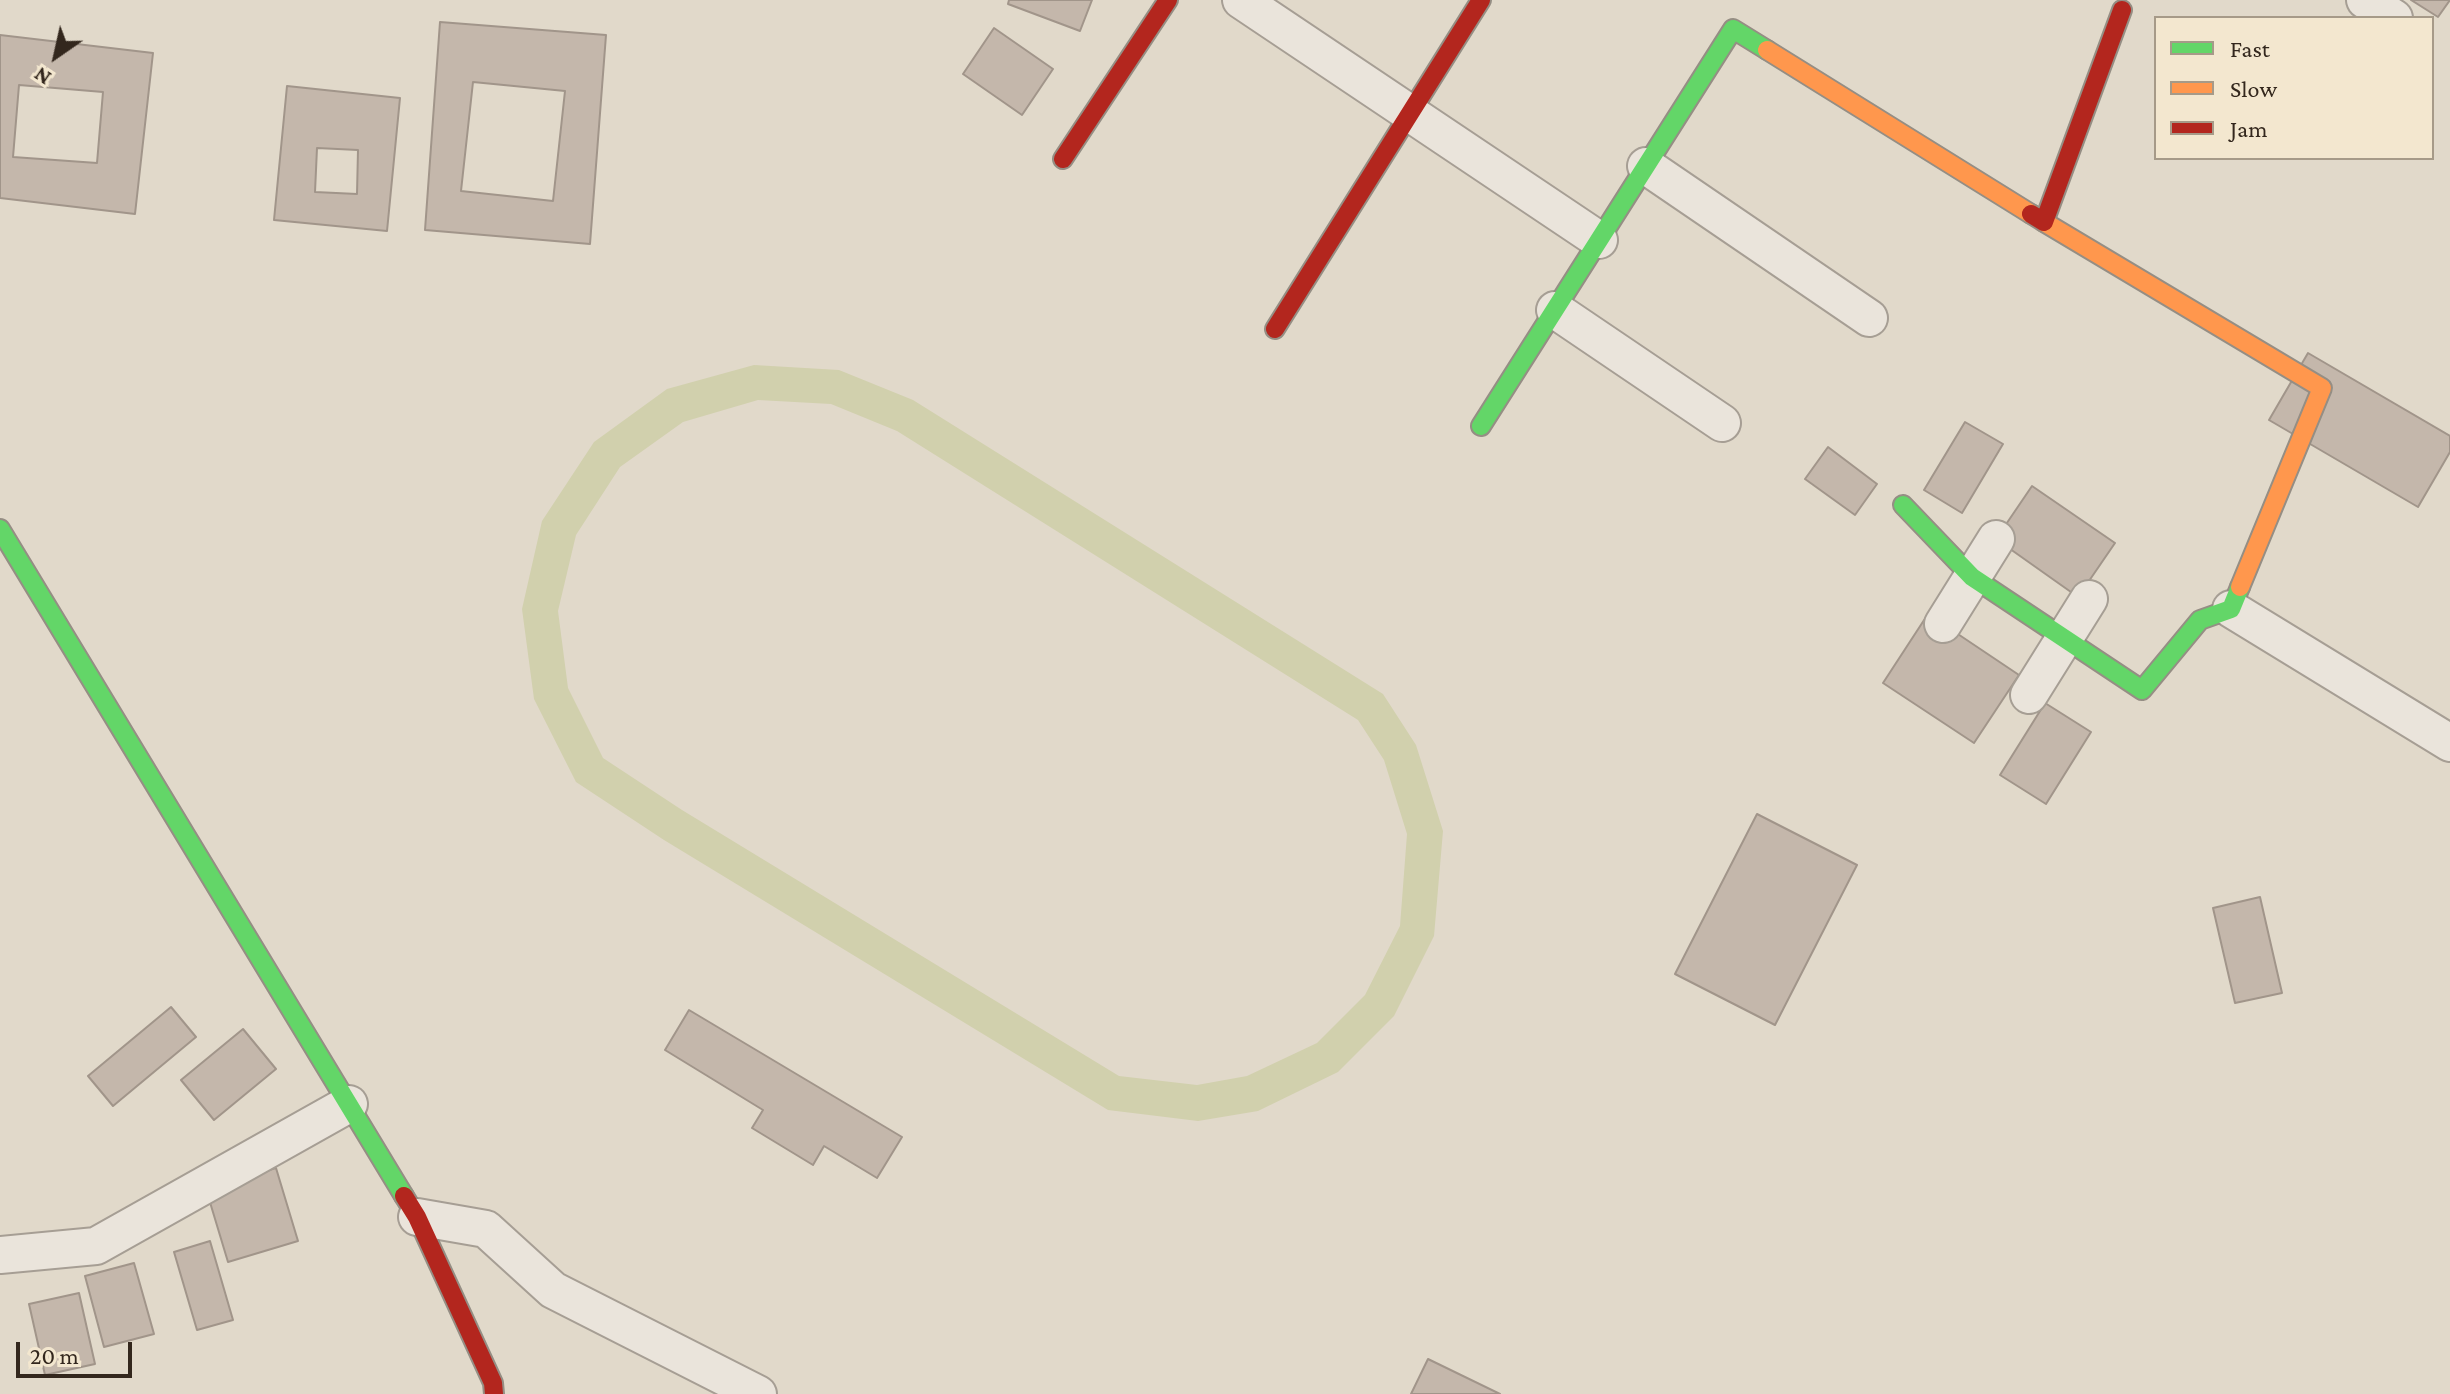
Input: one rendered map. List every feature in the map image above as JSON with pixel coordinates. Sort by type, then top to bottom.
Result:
[{"type":"street","points":[[1063,159],[1168,0]]},
{"type":"street","points":[[1241,0],[1599,240]]},
{"type":"street","points":[[1275,329],[1481,0]]},
{"type":"street","points":[[2365,0],[2391,16]]},
{"type":"street","points":[[2044,222],[2117,3]]},
{"type":"street","points":[[1481,426],[1733,29],[2044,222],[2322,388],[2231,609],[2200,620],[2142,690],[1972,577],[1903,505]]},
{"type":"street","points":[[1646,166],[1869,318]]},
{"type":"street","points":[[1555,310],[1722,423]]},
{"type":"street","points":[[0,529],[13,578],[349,1104],[417,1217],[493,1383],[494,1394]]},
{"type":"street","points":[[1943,624],[1996,539]]},
{"type":"street","points":[[2029,695],[2089,599]]},
{"type":"street","points":[[2231,609],[2450,743]]},
{"type":"street","points":[[5,1245],[96,1246],[349,1104]]},
{"type":"street","points":[[417,1217],[486,1229],[553,1290],[758,1394]]},
{"type":"green space","points":[[754,365],[839,370],[913,400],[1383,694],[1416,745],[1443,831],[1434,936],[1394,1016],[1338,1072],[1258,1111],[1198,1121],[1108,1110],[664,840],[576,782],[534,699],[522,609],[542,521],[594,442],[667,389]],"holes":[[[758,400],[831,404],[897,431],[1358,720],[1384,760],[1407,834],[1400,926],[1365,995],[1317,1043],[1247,1076],[1197,1085],[1119,1076],[682,810],[603,758],[568,688],[558,611],[576,535],[620,467],[683,422]]]},
{"type":"building","points":[[1009,0],[1092,0],[1080,31],[1008,4]]},
{"type":"building","points":[[2411,0],[2450,0],[2438,17]]},
{"type":"building","points":[[440,22],[606,35],[590,244],[425,230]],"holes":[[[473,82],[565,91],[553,201],[461,191]]]},
{"type":"building","points":[[994,28],[1053,69],[1022,115],[963,74]]},
{"type":"building","points":[[0,35],[153,53],[135,214],[0,198]],"holes":[[[19,85],[103,92],[97,163],[13,157]]]},
{"type":"building","points":[[287,86],[400,98],[387,231],[274,220]],"holes":[[[317,148],[358,150],[357,194],[315,192]]]},
{"type":"building","points":[[2308,353],[2450,436],[2450,452],[2418,507],[2269,420]]},
{"type":"building","points":[[1965,422],[2003,444],[1962,513],[1924,490]]},
{"type":"building","points":[[1828,447],[1877,484],[1855,515],[1805,479]]},
{"type":"building","points":[[2032,486],[2115,543],[2078,597],[1996,539]]},
{"type":"building","points":[[1928,614],[2019,675],[1974,743],[1883,683]]},
{"type":"building","points":[[2045,703],[2091,732],[2046,804],[2000,775]]},
{"type":"building","points":[[1757,814],[1857,865],[1775,1025],[1675,974]]},
{"type":"building","points":[[2260,897],[2282,993],[2235,1003],[2213,908]]},
{"type":"building","points":[[171,1007],[196,1037],[113,1106],[88,1076]]},
{"type":"building","points":[[689,1010],[902,1137],[877,1178],[824,1146],[813,1165],[752,1128],[763,1110],[665,1050]]},
{"type":"building","points":[[243,1029],[276,1069],[214,1120],[181,1080]]},
{"type":"building","points":[[276,1168],[298,1241],[228,1262],[206,1189]]},
{"type":"building","points":[[210,1241],[233,1320],[197,1330],[174,1252]]},
{"type":"building","points":[[134,1263],[154,1334],[104,1347],[85,1276]]},
{"type":"building","points":[[79,1293],[95,1364],[45,1375],[29,1304]]},
{"type":"building","points":[[1428,1359],[1500,1394],[1411,1394]]},
{"type":"traffic: fast","points":[[1481,426],[1733,29],[1767,50]]},
{"type":"traffic: fast","points":[[1903,505],[1972,577],[2142,690],[2200,620],[2231,609],[2240,587]]},
{"type":"traffic: fast","points":[[0,529],[404,1196]]},
{"type":"traffic: slow","points":[[1767,50],[2031,214]]},
{"type":"traffic: slow","points":[[2044,222],[2322,388],[2240,587]]},
{"type":"traffic: jam","points":[[1063,159],[1168,0]]},
{"type":"traffic: jam","points":[[1275,329],[1481,0]]},
{"type":"traffic: jam","points":[[2031,214],[2044,222],[2122,10]]},
{"type":"traffic: jam","points":[[404,1196],[417,1217],[493,1383],[494,1394]]}]
